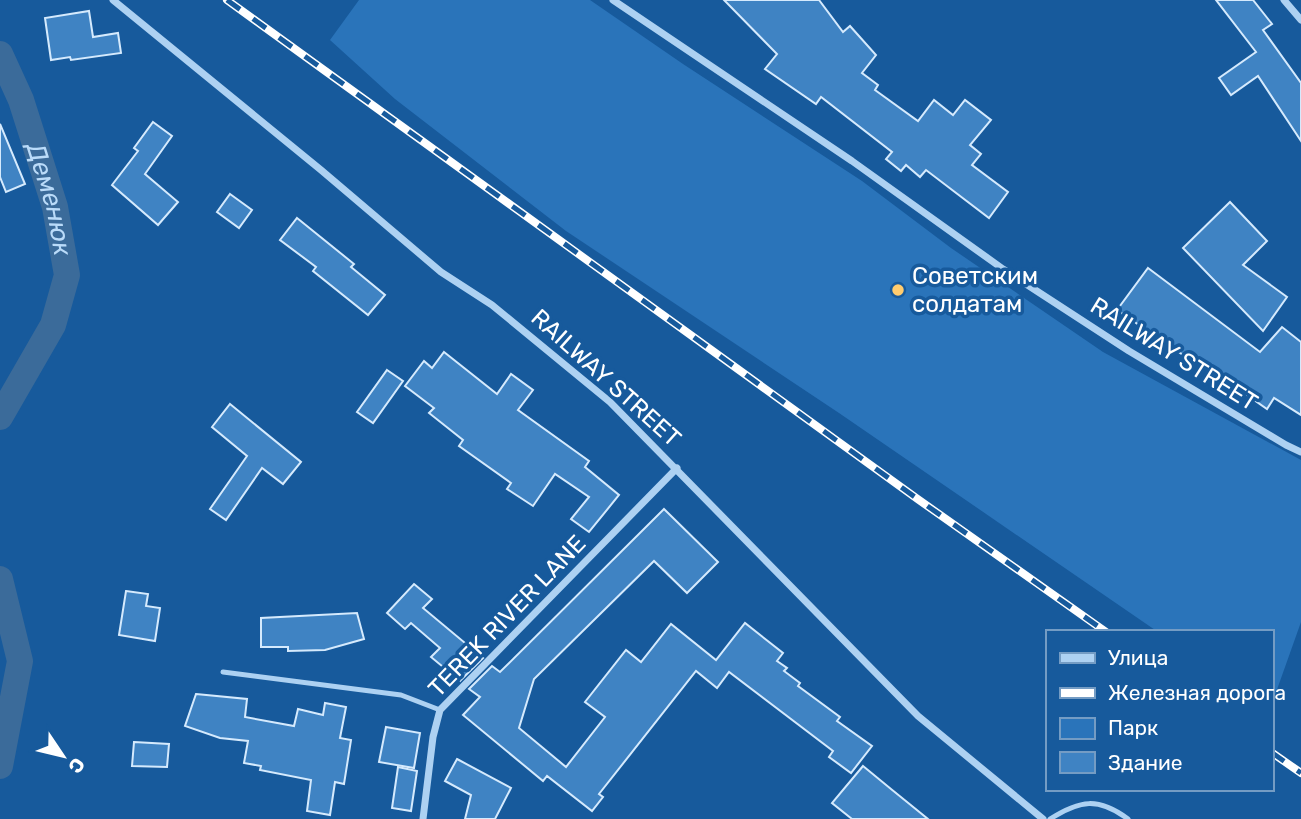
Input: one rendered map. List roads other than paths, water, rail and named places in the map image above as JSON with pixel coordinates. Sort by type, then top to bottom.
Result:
[{"type":"street","name":"RAILWAY STREET","points":[[113,0],[441,272],[492,305],[610,402],[918,716],[1043,819]]},
{"type":"street","name":"RAILWAY STREET","points":[[612,0],[852,161],[1003,269],[1129,351],[1301,452]]},
{"type":"street","points":[[1284,0],[1301,19]]},
{"type":"street","name":"TEREK RIVER LANE","points":[[423,819],[433,737],[440,710],[677,468]]},
{"type":"lane","points":[[223,673],[401,695],[440,710]]},
{"type":"lane","points":[[1050,819],[1071,806],[1095,803],[1128,819]]},
{"type":"waterway","name":"Деменюк","points":[[0,54],[21,100],[55,207],[67,275],[53,325],[0,417]]},
{"type":"waterway","name":"Деменюк","points":[[0,579],[20,661],[0,766]]},
{"type":"railway","points":[[227,0],[1103,630]]},
{"type":"railway","points":[[1273,753],[1301,773]]},
{"type":"place","name":"Советским солдатам","points":[[898,290]]}]
